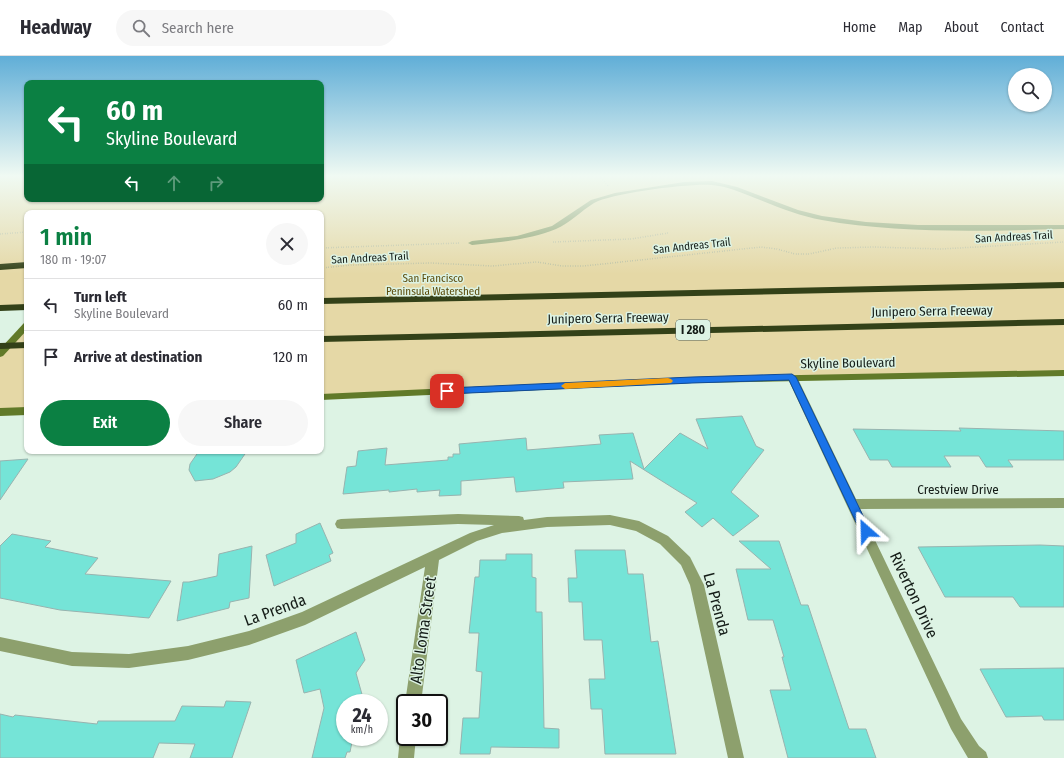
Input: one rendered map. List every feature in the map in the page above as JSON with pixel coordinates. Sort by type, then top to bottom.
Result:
[{"type":"highway","points":[[0,267],[24,265]]},
{"type":"highway","name":"Junipero Serra Freeway","points":[[324,301],[1064,285]]},
{"type":"highway","points":[[0,308],[24,307]]},
{"type":"highway","name":"Junipero Serra Freeway","points":[[324,338],[1064,322]]},
{"type":"highway","points":[[0,346],[24,345]]},
{"type":"main road","points":[[0,354],[24,328]]},
{"type":"main road","name":"Skyline Boulevard","points":[[324,397],[677,380],[1064,373]]},
{"type":"main road","points":[[0,412],[24,411]]},
{"type":"street","points":[[472,243],[518,238],[554,227],[581,209]]},
{"type":"street","points":[[788,209],[822,218],[866,224],[918,227],[1064,227]]},
{"type":"street","name":"Riverton Drive","points":[[792,377],[956,724],[973,752],[980,758]]},
{"type":"street","name":"Crestview Drive","points":[[852,504],[1064,503]]},
{"type":"street","name":"La Prenda","points":[[340,524],[458,519],[547,522],[610,520],[639,526],[664,540],[686,561],[697,586],[736,758]]},
{"type":"street","name":"La Prenda","points":[[0,644],[72,659],[129,661],[188,653],[249,638],[305,618],[474,537],[502,528],[547,522]]},
{"type":"street","name":"Alto Loma Street","points":[[414,694],[433,556]]},
{"type":"street","points":[[406,758],[407,746]]},
{"type":"path","points":[[0,234],[24,232]]},
{"type":"path","name":"San Andreas Trail","points":[[324,268],[352,265],[418,263],[502,266],[530,262],[574,267],[761,247],[777,249],[795,254],[809,254],[837,248],[874,247],[941,249],[1064,242]]},
{"type":"green space","name":"San Francisco Peninsula Watershed","points":[[0,209],[1064,209],[1064,373],[792,377],[324,398],[324,210],[24,210],[24,307],[0,308]]},
{"type":"green space","points":[[24,328],[24,413],[0,415],[0,353]]},
{"type":"building","points":[[742,416],[756,446],[764,450],[731,492],[759,516],[733,536],[713,518],[702,527],[685,512],[697,503],[630,461],[633,479],[563,482],[564,488],[516,492],[514,477],[461,481],[461,495],[439,496],[440,490],[417,492],[417,489],[343,494],[347,467],[356,466],[358,451],[387,448],[385,465],[448,460],[448,457],[453,457],[453,454],[460,454],[459,444],[526,438],[527,450],[601,444],[599,435],[633,433],[644,469],[680,433],[708,449],[696,419]]},
{"type":"building","points":[[959,428],[1064,431],[1064,460],[1008,460],[1013,467],[986,467],[979,456],[944,456],[951,467],[892,467],[888,460],[870,460],[853,429],[961,431]]},
{"type":"building","points":[[197,454],[245,454],[236,467],[230,472],[213,479],[195,481],[189,470],[190,464]]},
{"type":"building","points":[[28,459],[0,500],[0,461]]},
{"type":"building","points":[[320,523],[333,553],[329,555],[331,561],[274,586],[266,555],[296,543],[296,534]]},
{"type":"building","points":[[12,534],[51,541],[45,547],[98,558],[85,574],[171,581],[149,618],[60,610],[0,598],[0,546]]},
{"type":"building","points":[[739,541],[779,541],[801,605],[808,605],[849,729],[866,729],[876,758],[788,758],[770,690],[791,690],[782,657],[784,657],[773,620],[748,620],[736,569],[771,569]]},
{"type":"building","points":[[252,546],[249,598],[230,602],[229,608],[177,621],[183,582],[217,576],[219,554]]},
{"type":"building","points":[[1064,546],[1064,607],[1020,607],[1013,597],[945,597],[918,547]]},
{"type":"building","points":[[575,550],[625,550],[628,574],[643,574],[651,642],[658,641],[676,754],[605,754],[602,709],[591,709],[589,679],[605,679],[602,640],[584,640],[582,602],[569,602],[568,578],[577,578]]},
{"type":"building","points":[[506,554],[532,554],[532,577],[536,578],[536,612],[542,612],[544,728],[559,729],[559,748],[491,747],[490,754],[460,754],[463,718],[479,718],[482,672],[476,671],[479,633],[469,633],[475,577],[479,577],[480,560],[506,560]]},
{"type":"building","points":[[356,632],[365,660],[356,673],[362,694],[336,694],[336,746],[351,746],[350,752],[347,752],[345,758],[312,758],[324,708],[320,689],[304,693],[296,660]]},
{"type":"building","points":[[1064,668],[1064,720],[1044,720],[1042,716],[1006,717],[980,669]]},
{"type":"building","points":[[226,701],[251,702],[232,758],[190,758],[195,744],[159,743],[153,758],[0,758],[0,714],[13,717],[15,715],[97,724],[98,721],[175,721],[182,706],[224,707]]},
{"type":"slow traffic","points":[[565,386],[668,381]]},
{"type":"route","points":[[447,391],[792,377],[866,531]]}]
